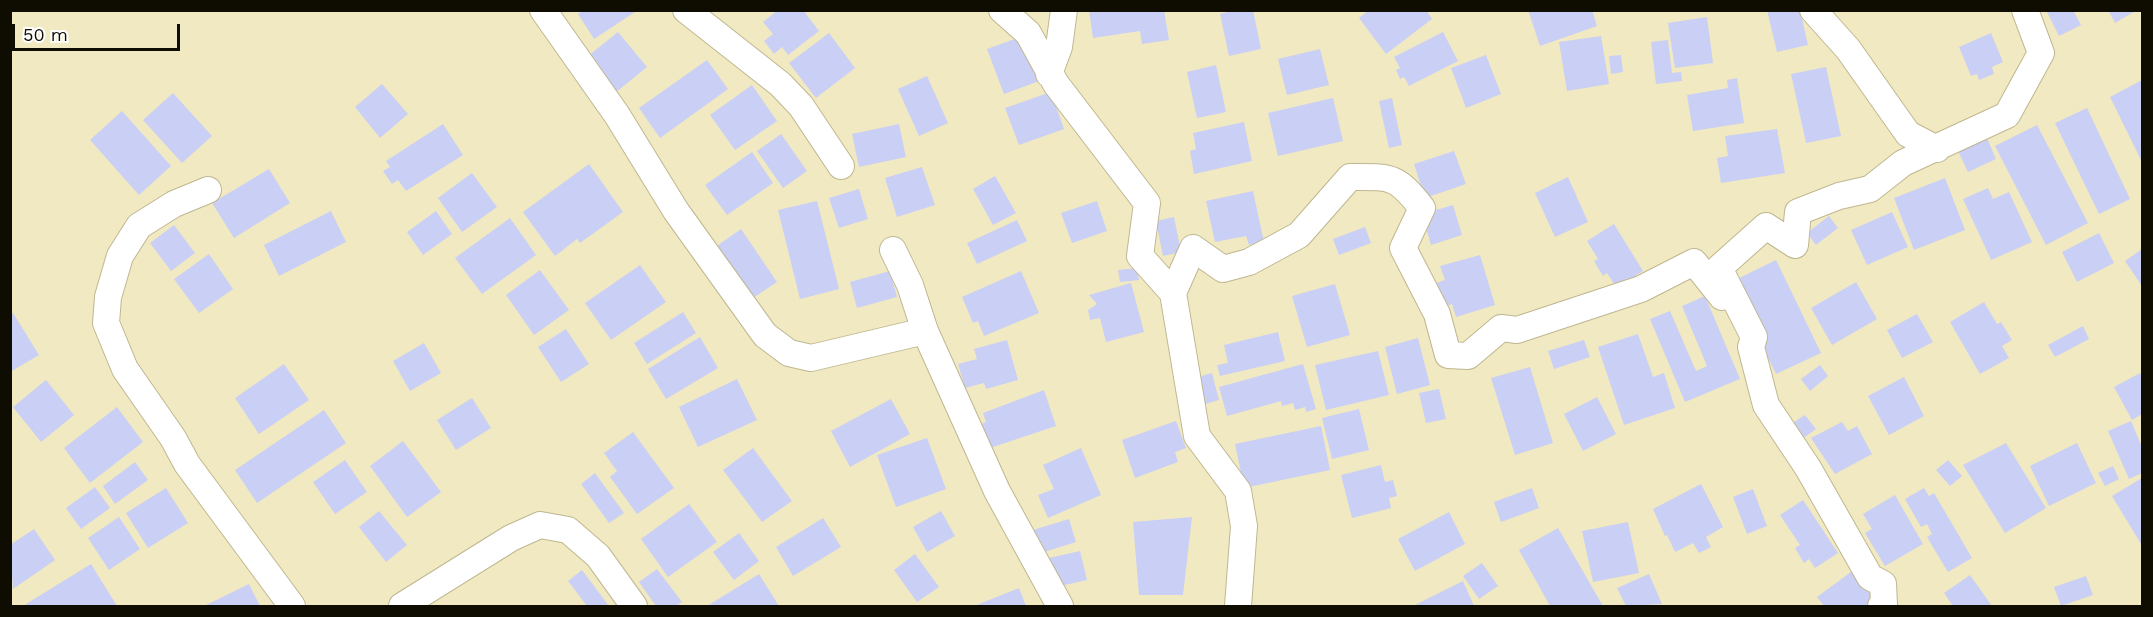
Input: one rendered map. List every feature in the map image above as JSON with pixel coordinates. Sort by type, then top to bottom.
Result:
[{"type":"street","points":[[543,10],[617,115],[676,211],[765,335],[789,353],[811,358],[925,331]]},
{"type":"street","points":[[686,10],[780,84],[801,106],[841,166]]},
{"type":"street","points":[[1002,10],[1028,33],[1049,74],[1147,203],[1140,256],[1173,293],[1197,436],[1238,491],[1244,526],[1238,606]]},
{"type":"street","points":[[1049,74],[1059,47],[1064,10]]},
{"type":"street","points":[[1813,10],[1848,49],[1908,134],[1937,149]]},
{"type":"street","points":[[1881,606],[1884,604],[1883,584],[1870,577],[1808,468],[1766,405],[1752,347],[1754,337],[1719,268],[1766,226],[1795,245],[1798,212],[1839,196],[1870,189],[1903,163],[2007,115],[2041,52],[2025,10]]},
{"type":"street","points":[[1173,293],[1193,248],[1223,269],[1249,262],[1299,235],[1350,177],[1378,177],[1402,183],[1422,208],[1403,248],[1437,314],[1448,355],[1468,356],[1501,328],[1517,330],[1641,289],[1694,262],[1754,337]]},
{"type":"street","points":[[208,190],[174,204],[139,226],[120,256],[108,297],[106,323],[125,369],[173,438],[187,464],[292,606]]},
{"type":"street","points":[[893,250],[910,285],[925,331],[997,491],[1060,606]]},
{"type":"street","points":[[402,606],[511,538],[540,525],[568,530],[598,556],[634,606]]},
{"type":"building","points":[[583,10],[638,10],[594,39],[578,14]]},
{"type":"building","points":[[778,10],[803,10],[819,31],[788,55],[782,47],[774,54],[764,41],[773,34],[763,22]]},
{"type":"building","points":[[1089,10],[1164,10],[1169,40],[1142,44],[1140,31],[1093,38]]},
{"type":"building","points":[[1235,10],[1253,10],[1261,49],[1229,56],[1220,14]]},
{"type":"building","points":[[1369,10],[1426,10],[1432,19],[1386,54],[1359,18]]},
{"type":"building","points":[[1528,10],[1592,10],[1597,26],[1540,46]]},
{"type":"building","points":[[1767,10],[1800,10],[1808,45],[1777,52]]},
{"type":"building","points":[[2046,10],[2073,10],[2081,25],[2059,36]]},
{"type":"building","points":[[2108,10],[2137,10],[2115,23]]},
{"type":"building","points":[[1707,17],[1713,63],[1675,68],[1668,23]]},
{"type":"building","points":[[618,32],[647,67],[615,93],[587,57]]},
{"type":"building","points":[[1443,32],[1458,61],[1409,86],[1404,77],[1400,79],[1396,70],[1400,68],[1394,57]]},
{"type":"building","points":[[829,33],[855,68],[816,98],[789,63]]},
{"type":"building","points":[[1991,33],[2003,62],[1992,67],[1994,74],[1979,80],[1977,74],[1971,76],[1959,47]]},
{"type":"building","points":[[1026,35],[1042,80],[1004,94],[987,49]]},
{"type":"building","points":[[1601,36],[1609,84],[1567,91],[1559,42]]},
{"type":"building","points":[[1668,40],[1672,73],[1681,72],[1682,81],[1656,84],[1651,42]]},
{"type":"building","points":[[1320,49],[1329,85],[1287,95],[1278,59]]},
{"type":"building","points":[[1486,55],[1501,94],[1466,108],[1451,68]]},
{"type":"building","points":[[1621,55],[1623,72],[1611,74],[1609,56]]},
{"type":"building","points":[[707,60],[728,89],[660,138],[639,108]]},
{"type":"building","points":[[1216,65],[1226,112],[1197,118],[1187,72]]},
{"type":"building","points":[[1826,67],[1841,136],[1806,143],[1791,74]]},
{"type":"building","points":[[927,76],[948,123],[919,136],[898,89]]},
{"type":"building","points":[[1737,78],[1744,123],[1693,131],[1687,95],[1728,88],[1727,80]]},
{"type":"building","points":[[2142,80],[2142,162],[2110,97]]},
{"type":"building","points":[[382,84],[408,114],[380,138],[355,107]]},
{"type":"building","points":[[752,85],[777,121],[735,150],[710,115]]},
{"type":"building","points":[[1051,92],[1064,129],[1019,145],[1005,108]]},
{"type":"building","points":[[173,93],[212,136],[182,163],[143,120]]},
{"type":"building","points":[[1333,98],[1343,141],[1278,156],[1268,113]]},
{"type":"building","points":[[1392,98],[1402,145],[1389,148],[1379,101]]},
{"type":"building","points":[[2087,108],[2130,199],[2099,214],[2055,123]]},
{"type":"building","points":[[122,111],[171,166],[139,195],[90,140]]},
{"type":"building","points":[[1244,122],[1252,161],[1194,174],[1190,151],[1196,149],[1193,133]]},
{"type":"building","points":[[443,124],[463,155],[406,191],[398,180],[392,184],[383,171],[390,167],[386,161]]},
{"type":"building","points":[[899,124],[906,157],[859,167],[852,134]]},
{"type":"building","points":[[2037,125],[2088,223],[2046,245],[1995,146]]},
{"type":"building","points":[[1777,129],[1785,173],[1721,183],[1717,158],[1728,156],[1725,136]]},
{"type":"building","points":[[781,134],[807,171],[783,188],[757,151]]},
{"type":"building","points":[[1987,138],[1996,159],[1968,172],[1958,151]]},
{"type":"building","points":[[1454,151],[1466,184],[1425,198],[1414,164]]},
{"type":"building","points":[[752,152],[773,183],[727,215],[705,185]]},
{"type":"building","points":[[589,164],[623,212],[580,243],[577,239],[555,256],[523,212]]},
{"type":"building","points":[[922,167],[935,205],[897,217],[885,178]]},
{"type":"building","points":[[269,169],[290,203],[234,238],[212,203]]},
{"type":"building","points":[[472,173],[497,207],[462,232],[438,198]]},
{"type":"building","points":[[995,176],[1016,213],[993,225],[973,189]]},
{"type":"building","points":[[1568,177],[1588,222],[1555,237],[1535,193]]},
{"type":"building","points":[[1945,178],[1965,230],[1914,250],[1894,198]]},
{"type":"building","points":[[1988,188],[1993,199],[2009,192],[2032,242],[1991,260],[1963,199]]},
{"type":"building","points":[[859,189],[868,219],[839,228],[829,198]]},
{"type":"building","points":[[1253,191],[1264,242],[1249,245],[1246,236],[1215,242],[1206,201]]},
{"type":"building","points":[[817,201],[839,289],[800,299],[778,210]]},
{"type":"building","points":[[1097,201],[1107,231],[1072,243],[1061,213]]},
{"type":"building","points":[[1453,205],[1462,235],[1431,245],[1422,214]]},
{"type":"building","points":[[331,211],[346,242],[279,276],[264,245]]},
{"type":"building","points":[[436,211],[452,234],[423,255],[407,232]]},
{"type":"building","points":[[1892,212],[1908,247],[1867,265],[1851,230]]},
{"type":"building","points":[[1829,216],[1838,228],[1816,245],[1807,233]]},
{"type":"building","points":[[1174,217],[1181,252],[1163,256],[1156,221]]},
{"type":"building","points":[[510,218],[536,255],[482,294],[455,258]]},
{"type":"building","points":[[1017,220],[1027,241],[977,264],[967,243]]},
{"type":"building","points":[[1614,224],[1643,271],[1636,275],[1640,281],[1616,287],[1607,273],[1603,276],[1594,261],[1598,259],[1587,241]]},
{"type":"building","points":[[174,225],[195,253],[171,271],[150,243]]},
{"type":"building","points":[[1365,227],[1371,243],[1339,255],[1333,239]]},
{"type":"building","points":[[741,229],[777,282],[750,300],[714,248]]},
{"type":"building","points":[[2099,233],[2114,263],[2077,282],[2062,252]]},
{"type":"building","points":[[2142,249],[2142,286],[2125,261]]},
{"type":"building","points":[[209,254],[233,289],[199,313],[174,279]]},
{"type":"building","points":[[1480,255],[1495,305],[1456,317],[1452,304],[1444,307],[1436,283],[1445,280],[1440,266]]},
{"type":"building","points":[[1776,260],[1821,353],[1776,374],[1731,282]]},
{"type":"building","points":[[640,265],[666,302],[611,340],[585,303]]},
{"type":"building","points":[[1137,268],[1139,280],[1120,282],[1118,270]]},
{"type":"building","points":[[540,270],[569,310],[534,335],[506,295]]},
{"type":"building","points":[[890,271],[897,297],[857,308],[850,282]]},
{"type":"building","points":[[1021,271],[1039,313],[984,336],[978,321],[973,323],[962,297]]},
{"type":"building","points":[[1856,282],[1877,319],[1832,345],[1811,308]]},
{"type":"building","points":[[1131,283],[1144,332],[1106,342],[1100,318],[1090,320],[1088,310],[1097,304],[1089,295]]},
{"type":"building","points":[[1335,284],[1350,335],[1307,347],[1292,296]]},
{"type":"building","points":[[1705,296],[1740,379],[1685,402],[1650,319],[1670,311],[1696,371],[1707,366],[1682,306]]},
{"type":"building","points":[[1984,302],[1997,324],[2001,322],[2012,340],[2002,346],[2009,358],[1980,374],[1950,322]]},
{"type":"building","points":[[683,312],[696,333],[647,364],[634,343]]},
{"type":"building","points":[[13,313],[39,355],[10,372],[10,315]]},
{"type":"building","points":[[1917,314],[1933,342],[1902,358],[1887,330]]},
{"type":"building","points":[[2083,326],[2089,339],[2055,357],[2048,345]]},
{"type":"building","points":[[566,329],[589,364],[561,382],[538,347]]},
{"type":"building","points":[[1278,332],[1285,361],[1220,376],[1217,365],[1228,363],[1224,345]]},
{"type":"building","points":[[1638,334],[1653,377],[1664,373],[1675,408],[1624,425],[1598,347]]},
{"type":"building","points":[[700,337],[718,368],[666,399],[648,369]]},
{"type":"building","points":[[1418,338],[1430,385],[1397,394],[1385,347]]},
{"type":"building","points":[[1007,340],[1018,380],[986,389],[984,383],[965,388],[958,364],[977,359],[974,349]]},
{"type":"building","points":[[1584,340],[1590,357],[1554,369],[1548,351]]},
{"type":"building","points":[[424,343],[441,373],[410,391],[393,361]]},
{"type":"building","points":[[1378,351],[1389,395],[1326,410],[1315,365]]},
{"type":"building","points":[[284,364],[309,400],[259,434],[235,398]]},
{"type":"building","points":[[1303,364],[1316,409],[1306,412],[1305,407],[1295,410],[1293,403],[1282,406],[1281,401],[1227,416],[1219,387]]},
{"type":"building","points":[[1820,365],[1828,376],[1810,391],[1801,379]]},
{"type":"building","points":[[1530,367],[1553,443],[1515,455],[1491,378]]},
{"type":"building","points":[[1212,373],[1219,400],[1205,404],[1198,377]]},
{"type":"building","points":[[2140,373],[2142,377],[2142,414],[2132,420],[2114,387]]},
{"type":"building","points":[[1904,377],[1924,416],[1889,435],[1868,396]]},
{"type":"building","points":[[737,379],[757,420],[698,447],[679,407]]},
{"type":"building","points":[[46,380],[74,415],[41,442],[13,407]]},
{"type":"building","points":[[1439,389],[1446,419],[1426,423],[1419,393]]},
{"type":"building","points":[[1044,390],[1056,426],[987,449],[979,425],[986,422],[983,413]]},
{"type":"building","points":[[1597,397],[1616,434],[1583,451],[1564,414]]},
{"type":"building","points":[[472,398],[491,428],[456,450],[437,420]]},
{"type":"building","points":[[891,399],[910,434],[850,467],[831,431]]},
{"type":"building","points":[[117,407],[143,442],[90,483],[64,448]]},
{"type":"building","points":[[1359,409],[1369,450],[1332,459],[1322,418]]},
{"type":"building","points":[[324,410],[346,443],[257,503],[235,470]]},
{"type":"building","points":[[1805,415],[1816,429],[1802,439],[1791,424]]},
{"type":"building","points":[[1176,421],[1186,448],[1175,452],[1178,462],[1135,478],[1122,440]]},
{"type":"building","points":[[2131,421],[2142,447],[2142,473],[2129,479],[2108,431]]},
{"type":"building","points":[[1842,422],[1848,431],[1857,426],[1872,454],[1835,474],[1811,438]]},
{"type":"building","points":[[1321,426],[1330,470],[1244,488],[1235,444]]},
{"type":"building","points":[[633,432],[674,488],[637,514],[610,477],[617,471],[604,453]]},
{"type":"building","points":[[927,438],[946,489],[896,507],[877,455]]},
{"type":"building","points":[[403,441],[441,492],[407,517],[370,466]]},
{"type":"building","points":[[2006,443],[2046,508],[2005,533],[1963,465]]},
{"type":"building","points":[[2077,443],[2096,483],[2049,506],[2030,466]]},
{"type":"building","points":[[753,448],[792,501],[762,522],[723,470]]},
{"type":"building","points":[[1081,448],[1101,495],[1048,518],[1038,495],[1054,489],[1043,465]]},
{"type":"building","points":[[345,460],[367,492],[335,514],[313,482]]},
{"type":"building","points":[[1948,460],[1962,476],[1950,486],[1936,470]]},
{"type":"building","points":[[135,462],[148,480],[115,504],[103,486]]},
{"type":"building","points":[[1381,465],[1385,482],[1393,480],[1397,496],[1389,498],[1391,508],[1352,518],[1341,475]]},
{"type":"building","points":[[2113,466],[2119,479],[2105,486],[2098,473]]},
{"type":"building","points":[[595,473],[624,513],[609,523],[581,484]]},
{"type":"building","points":[[2142,478],[2142,543],[2141,544],[2112,496]]},
{"type":"building","points":[[1701,484],[1723,527],[1706,537],[1711,547],[1699,553],[1693,543],[1675,552],[1653,509]]},
{"type":"building","points":[[95,487],[110,508],[81,529],[66,508]]},
{"type":"building","points":[[166,488],[188,523],[148,548],[126,513]]},
{"type":"building","points":[[1532,488],[1539,508],[1501,522],[1494,502]]},
{"type":"building","points":[[1924,488],[1929,496],[1934,493],[1972,558],[1948,572],[1927,537],[1932,534],[1927,524],[1921,527],[1905,499]]},
{"type":"building","points":[[1753,489],[1767,526],[1747,534],[1733,497]]},
{"type":"building","points":[[1895,495],[1923,544],[1885,566],[1865,533],[1872,529],[1863,514]]},
{"type":"building","points":[[1803,500],[1838,553],[1815,568],[1809,559],[1804,563],[1795,548],[1800,545],[1780,515]]},
{"type":"building","points":[[689,504],[717,542],[668,577],[641,539]]},
{"type":"building","points":[[379,511],[407,545],[386,562],[359,527]]},
{"type":"building","points":[[941,511],[955,536],[927,552],[913,527]]},
{"type":"building","points":[[1449,512],[1465,544],[1415,571],[1398,539]]},
{"type":"building","points":[[119,517],[140,549],[109,570],[88,538]]},
{"type":"building","points":[[1192,517],[1183,595],[1139,595],[1133,522]]},
{"type":"building","points":[[823,518],[841,547],[793,576],[776,547]]},
{"type":"building","points":[[1069,519],[1076,542],[1041,553],[1033,530]]},
{"type":"building","points":[[1628,522],[1639,573],[1593,582],[1582,531]]},
{"type":"building","points":[[1558,528],[1603,606],[1550,606],[1519,550]]},
{"type":"building","points":[[34,529],[55,560],[13,589],[10,545]]},
{"type":"building","points":[[739,533],[759,561],[734,580],[713,552]]},
{"type":"building","points":[[1080,551],[1087,580],[1056,587],[1049,558]]},
{"type":"building","points":[[915,554],[939,587],[917,602],[894,570]]},
{"type":"building","points":[[1482,563],[1498,586],[1479,599],[1463,576]]},
{"type":"building","points":[[91,564],[117,606],[27,606],[26,604]]},
{"type":"building","points":[[657,569],[682,602],[676,606],[656,606],[639,582]]},
{"type":"building","points":[[1855,569],[1877,599],[1867,606],[1824,606],[1817,597]]},
{"type":"building","points":[[582,570],[609,606],[587,606],[568,581]]},
{"type":"building","points":[[759,574],[779,606],[707,606]]},
{"type":"building","points":[[1649,574],[1662,604],[1626,606],[1617,588]]},
{"type":"building","points":[[1970,575],[1992,606],[1953,606],[1944,593]]},
{"type":"building","points":[[2086,576],[2093,595],[2061,606],[2054,587]]},
{"type":"building","points":[[1463,581],[1474,606],[1413,606]]},
{"type":"building","points":[[249,584],[260,606],[204,606]]},
{"type":"building","points":[[1019,588],[1026,606],[974,606]]}]
